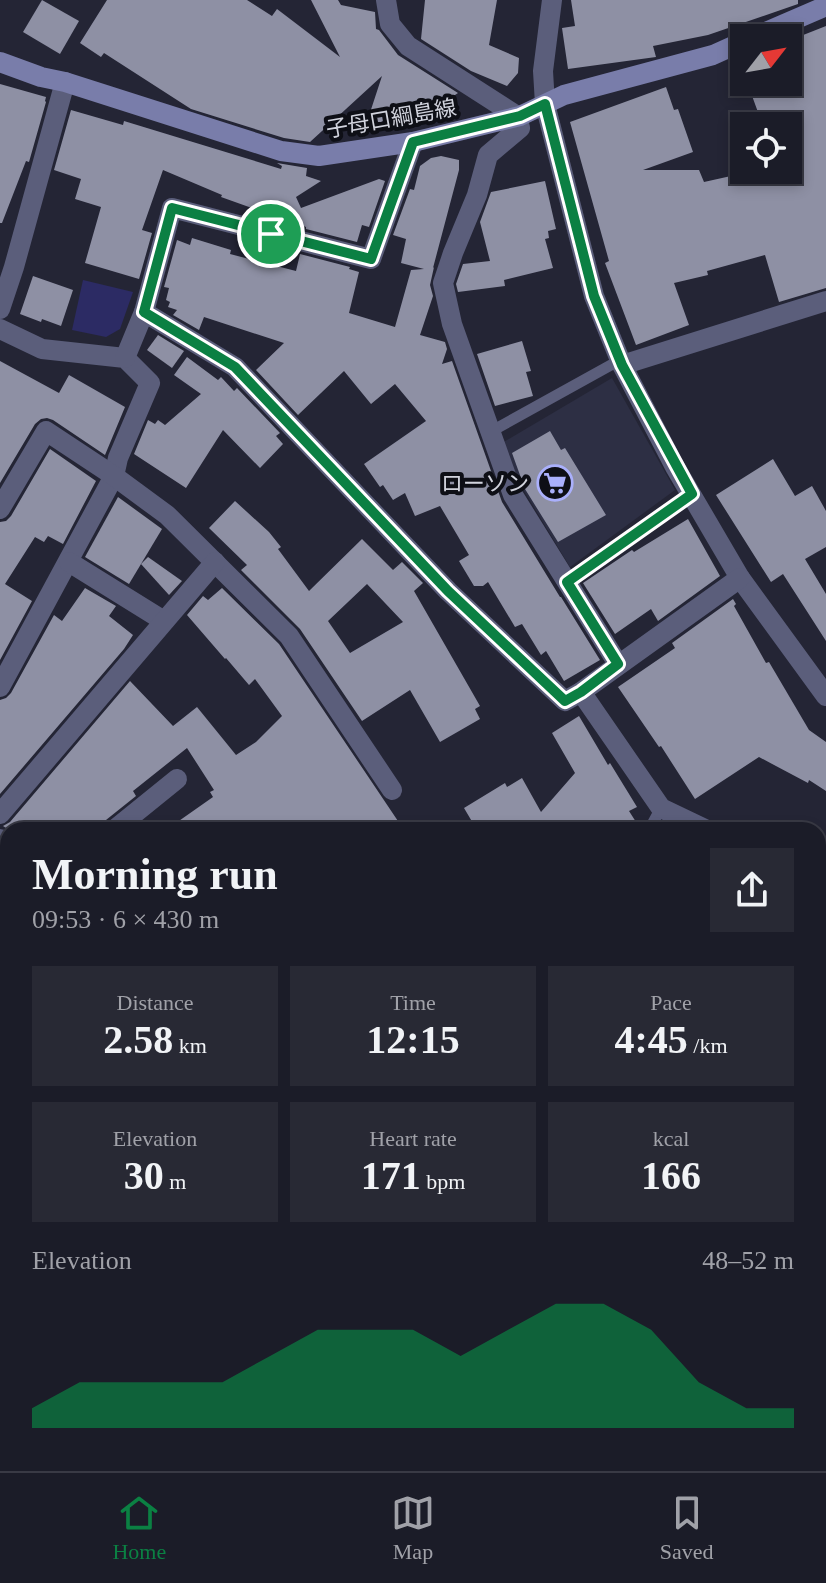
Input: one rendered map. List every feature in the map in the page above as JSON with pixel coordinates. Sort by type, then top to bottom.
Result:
[{"type":"main road","points":[[784,24],[826,6]]},
{"type":"main road","name":"子母口綱島線","points":[[0,62],[281,151],[319,156],[413,142],[517,116],[564,95],[713,55],[730,47]]},
{"type":"street","points":[[386,0],[390,24],[408,46],[517,116],[520,128],[488,155],[477,195],[443,283],[452,324],[513,495],[618,664]]},
{"type":"street","points":[[552,0],[543,71],[545,104],[594,296],[621,362],[740,578],[826,696]]},
{"type":"street","points":[[0,309],[65,82]]},
{"type":"street","points":[[125,358],[144,312],[172,208],[371,259],[413,142]]},
{"type":"street","points":[[621,362],[826,301]]},
{"type":"street","points":[[144,312],[235,367],[448,591],[565,701],[740,578]]},
{"type":"street","points":[[0,329],[42,349],[125,358],[150,383],[118,458],[114,476],[0,687]]},
{"type":"street","points":[[0,509],[46,431],[114,476],[167,515],[289,636],[392,790]]},
{"type":"street","points":[[69,562],[164,621]]},
{"type":"street","points":[[0,814],[215,562]]},
{"type":"street","points":[[581,692],[661,808],[690,822]]},
{"type":"street","points":[[124,822],[177,779]]},
{"type":"lane","points":[[490,432],[621,362]]},
{"type":"lane","points":[[567,582],[692,494]]},
{"type":"lane","points":[[653,822],[661,808]]},
{"type":"shaded area","points":[[83,280],[133,292],[120,329],[106,337],[72,330]]},
{"type":"shaded area","points":[[612,378],[675,490],[570,567],[506,461],[502,443]]},
{"type":"building","points":[[42,0],[79,21],[60,54],[23,32]]},
{"type":"building","points":[[107,0],[247,0],[272,16],[277,9],[340,57],[311,0],[338,0],[341,5],[375,12],[376,29],[398,55],[458,93],[431,111],[423,99],[400,117],[396,112],[363,134],[382,76],[310,142],[284,138],[191,109],[104,53],[101,57],[80,43]]},
{"type":"building","points":[[425,0],[497,0],[489,45],[519,58],[518,73],[507,86],[471,71],[421,39]]},
{"type":"building","points":[[571,0],[798,0],[798,4],[740,24],[730,24],[730,27],[708,35],[653,46],[656,57],[568,69],[562,28],[575,26]]},
{"type":"building","points":[[826,26],[826,288],[779,302],[765,255],[707,271],[708,275],[674,283],[689,325],[636,345],[605,263],[609,261],[570,122],[666,87],[674,110],[678,109],[693,152],[643,170],[699,170],[704,182],[730,176],[730,184],[802,184],[802,112],[758,112],[752,96],[802,96],[802,35]]},
{"type":"building","points":[[0,84],[46,97],[29,162],[26,161],[2,223],[0,223]]},
{"type":"building","points":[[71,110],[123,125],[124,121],[281,169],[282,166],[277,163],[307,168],[306,176],[321,181],[296,197],[301,208],[379,179],[385,181],[369,227],[362,225],[357,242],[306,229],[261,209],[221,197],[163,170],[142,230],[152,233],[139,279],[85,263],[101,207],[75,199],[81,179],[54,170]]},
{"type":"building","points":[[441,156],[459,160],[459,170],[433,268],[430,285],[433,296],[420,335],[445,342],[447,349],[442,364],[452,361],[502,502],[600,660],[564,681],[546,651],[541,655],[522,624],[515,627],[488,582],[483,586],[474,586],[459,561],[469,555],[440,506],[415,516],[405,493],[393,500],[364,464],[426,421],[395,384],[371,404],[344,371],[298,415],[256,370],[284,343],[204,317],[199,330],[173,315],[177,310],[168,307],[170,302],[166,300],[169,288],[164,287],[177,240],[190,245],[192,238],[231,250],[230,254],[296,271],[300,254],[350,267],[359,272],[349,313],[395,327],[411,270],[424,269],[401,263],[406,239],[393,235],[410,189],[414,190],[420,166],[431,158]]},
{"type":"building","points":[[545,181],[556,229],[548,231],[549,238],[545,239],[553,268],[504,280],[505,286],[458,292],[456,284],[463,264],[490,261],[480,222],[491,192]]},
{"type":"building","points":[[33,276],[73,290],[61,326],[20,314]]},
{"type":"building","points":[[158,335],[184,351],[172,368],[147,350]]},
{"type":"building","points":[[522,341],[531,371],[526,372],[533,396],[495,406],[477,354]]},
{"type":"building","points":[[187,357],[218,380],[221,377],[234,391],[237,388],[280,433],[276,436],[283,444],[260,468],[223,430],[186,488],[134,454],[148,420],[155,424],[158,420],[165,425],[201,394],[174,375]]},
{"type":"building","points":[[0,361],[59,393],[69,375],[125,407],[105,455],[53,420],[41,419],[0,483]]},
{"type":"building","points":[[550,431],[561,450],[565,448],[606,515],[558,542],[525,489],[512,453]]},
{"type":"building","points":[[50,449],[96,481],[63,544],[48,536],[44,542],[35,537],[5,584],[32,601],[0,660],[0,522],[11,516]]},
{"type":"building","points":[[773,459],[795,496],[812,486],[826,511],[826,547],[805,559],[826,594],[826,641],[783,574],[771,582],[716,495]]},
{"type":"building","points":[[118,497],[162,529],[129,584],[85,557]]},
{"type":"building","points":[[235,501],[269,532],[309,591],[362,539],[393,570],[402,562],[423,583],[414,591],[480,706],[475,709],[480,719],[440,742],[410,690],[362,721],[300,629],[241,570],[247,565],[209,528]],"holes":[[[367,584],[403,622],[350,653],[328,621]]]},
{"type":"building","points":[[688,519],[720,576],[658,621],[651,609],[615,634],[583,583],[632,550],[634,552]]},
{"type":"building","points":[[148,557],[182,581],[169,595],[141,564]]},
{"type":"building","points":[[85,588],[116,606],[109,616],[133,635],[0,794],[0,700],[11,693],[54,615],[62,621]]},
{"type":"building","points":[[222,588],[279,644],[399,822],[177,822],[213,797],[210,792],[214,790],[187,748],[133,791],[136,796],[104,822],[10,822],[130,681],[173,726],[197,707],[236,755],[256,742],[282,716],[255,679],[249,685],[187,615],[203,596],[208,600]]},
{"type":"building","points":[[733,599],[766,663],[769,662],[809,730],[826,742],[826,791],[759,757],[695,799],[618,687],[675,648],[672,643]]},
{"type":"building","points":[[579,716],[637,807],[629,811],[636,822],[472,822],[464,808],[505,783],[507,787],[522,778],[541,812],[575,773],[552,733]]},
{"type":"place","name":"ローソン","points":[[555,483]]},
{"type":"route","points":[[545,104],[594,296],[622,365],[692,494],[567,582],[618,664],[581,692],[565,701],[448,591],[235,367],[144,312],[172,208],[271,234],[371,259],[413,142],[520,116],[545,104]]}]
